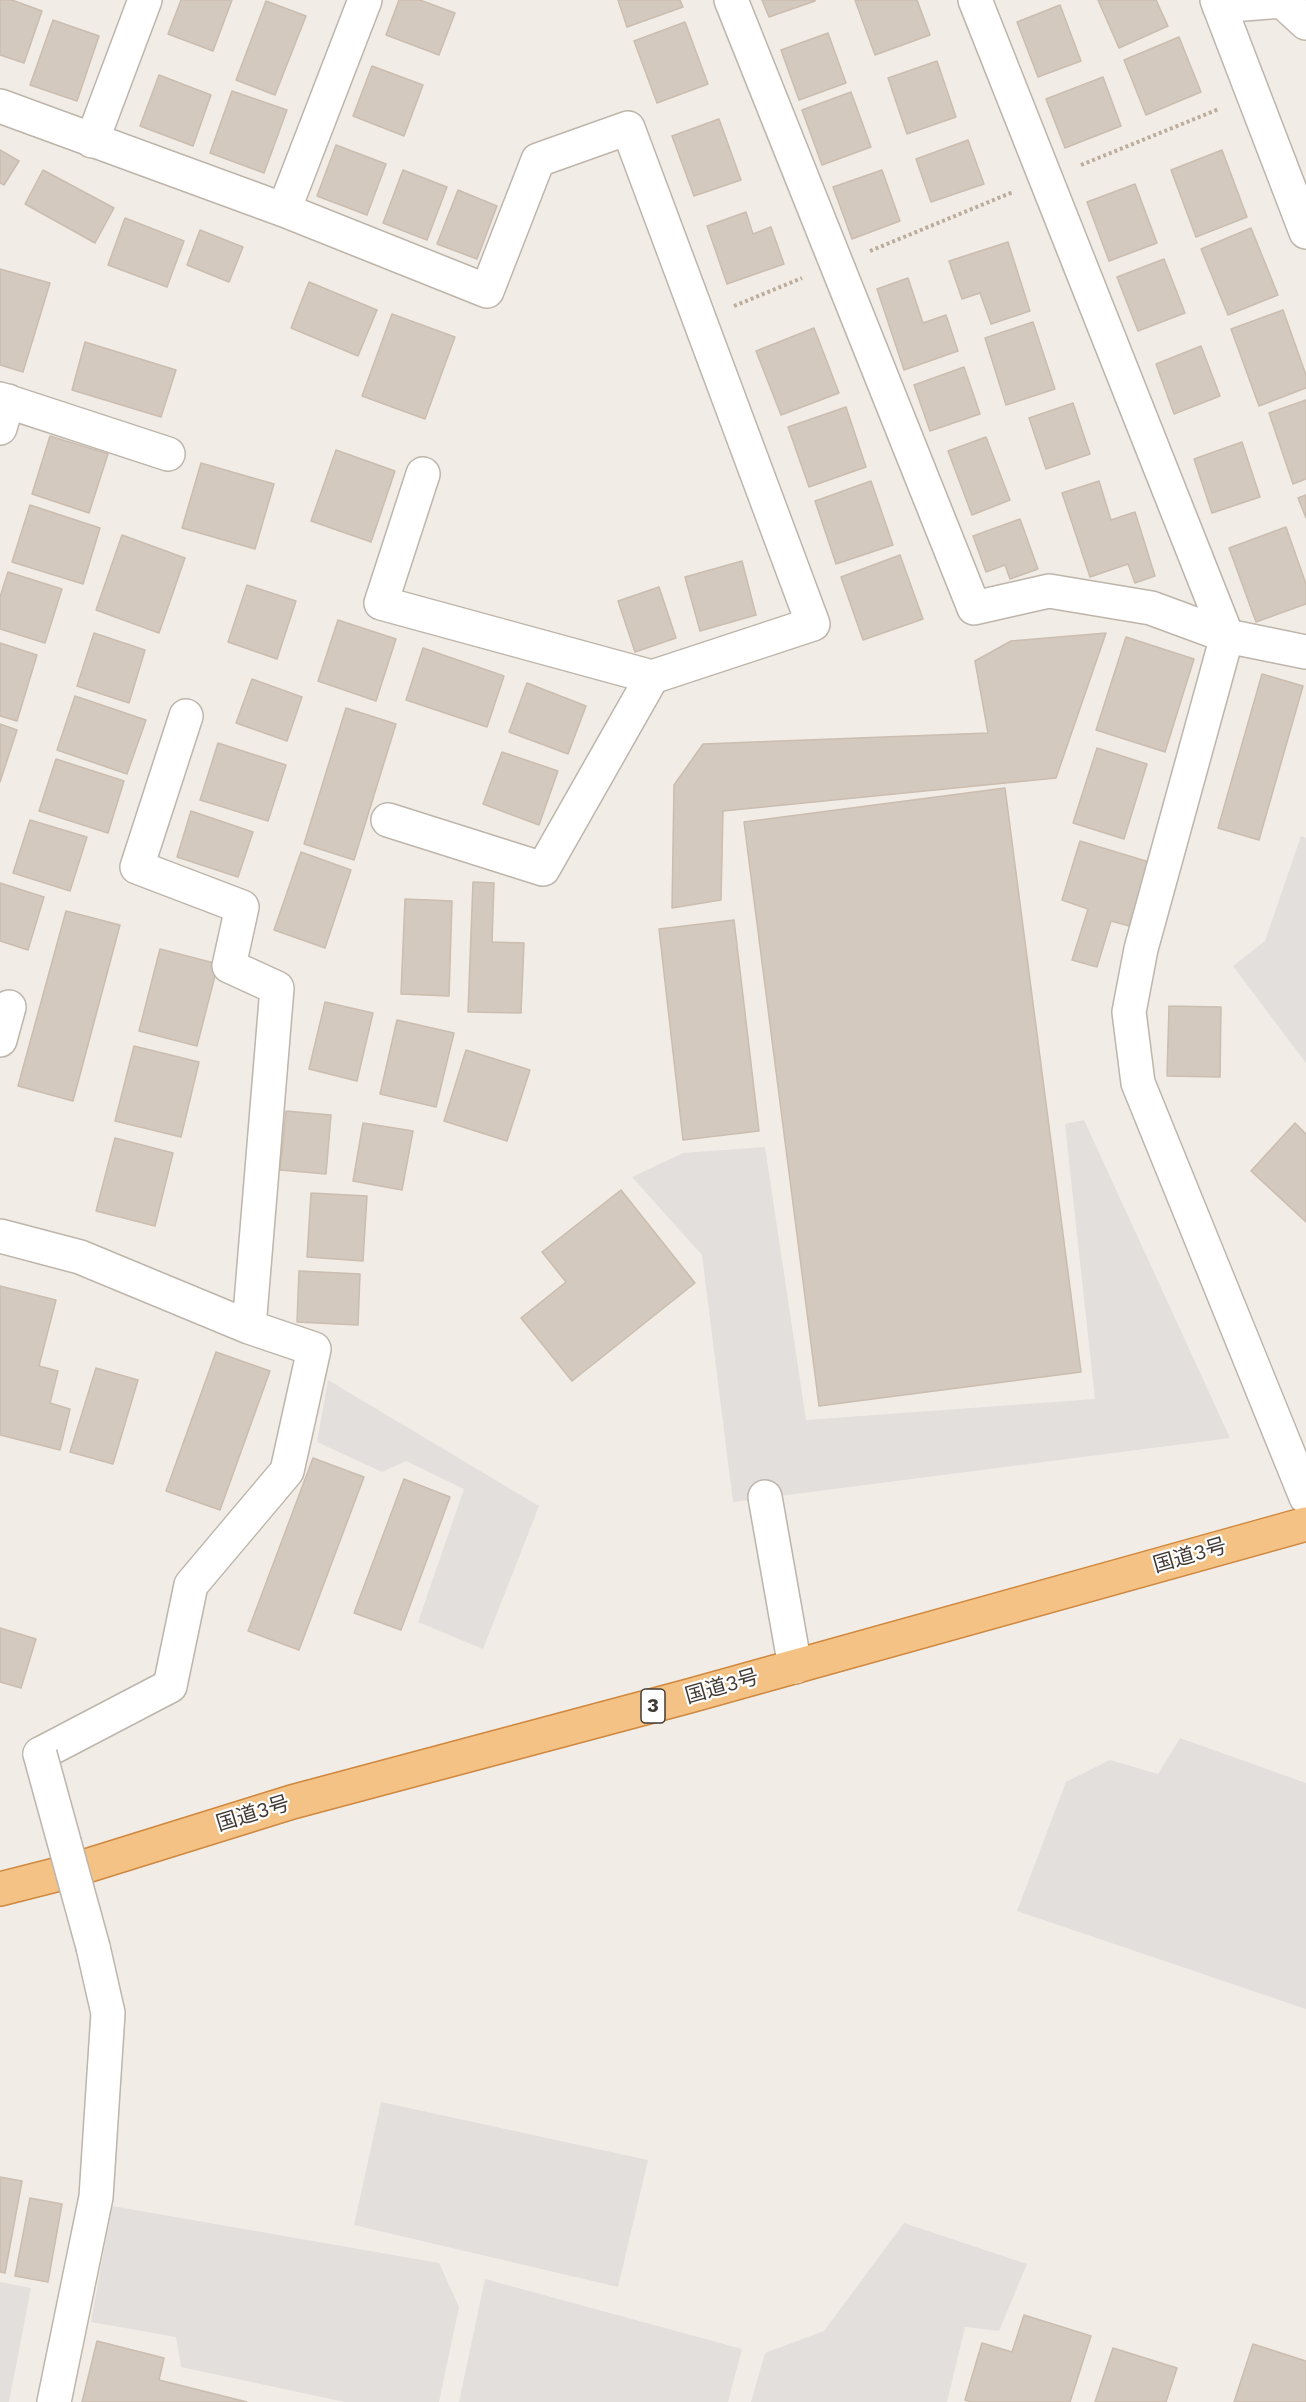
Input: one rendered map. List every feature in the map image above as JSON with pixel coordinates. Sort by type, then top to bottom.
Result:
[{"type":"highway","name":"国道3号","points":[[0,1889],[67,1872],[292,1802],[795,1667],[1306,1524]]},
{"type":"street","points":[[92,141],[145,0]]},
{"type":"street","points":[[284,210],[365,0]]},
{"type":"street","points":[[731,0],[974,608],[1049,591],[1151,608],[1227,636],[1306,652]]},
{"type":"street","points":[[975,0],[1227,636],[1141,949],[1129,1012],[1138,1083],[1306,1497]]},
{"type":"street","points":[[1306,23],[1282,1],[1218,3],[1306,232]]},
{"type":"street","points":[[0,106],[284,210],[487,291],[538,160],[628,128],[813,624],[652,677],[381,603],[423,474]]},
{"type":"street","points":[[3,409],[168,454]]},
{"type":"street","points":[[388,820],[543,869],[652,677]]},
{"type":"street","points":[[186,716],[137,867],[242,907],[229,966],[277,988],[249,1327]]},
{"type":"street","points":[[0,1040],[9,1007]]},
{"type":"street","points":[[0,1236],[80,1257],[249,1327],[314,1349],[287,1471],[191,1585],[170,1686],[40,1754],[93,1947],[108,2013],[96,2197],[54,2402]]},
{"type":"street","points":[[765,1497],[795,1667]]},
{"type":"path","points":[[698,320],[1253,95]]},
{"type":"shaded area","points":[[1301,836],[1306,838],[1306,1063],[1233,966],[1265,941]]},
{"type":"shaded area","points":[[1084,1120],[1230,1438],[733,1502],[702,1255],[632,1177],[683,1153],[765,1147],[806,1420],[1095,1399],[1065,1124]]},
{"type":"shaded area","points":[[328,1380],[539,1506],[483,1649],[418,1622],[464,1489],[406,1461],[382,1472],[317,1442]]},
{"type":"shaded area","points":[[1180,1738],[1306,1783],[1306,2009],[1017,1911],[1066,1782],[1110,1760],[1158,1774]]},
{"type":"shaded area","points":[[381,2102],[648,2160],[618,2287],[354,2225]]},
{"type":"shaded area","points":[[112,2206],[439,2263],[459,2307],[439,2402],[345,2402],[181,2367],[176,2337],[91,2322]]},
{"type":"shaded area","points":[[904,2223],[1027,2264],[999,2331],[965,2327],[947,2402],[751,2402],[765,2353],[824,2331]]},
{"type":"shaded area","points":[[485,2279],[742,2349],[728,2402],[459,2402]]},
{"type":"shaded area","points":[[0,2282],[31,2288],[9,2402],[0,2402]]},
{"type":"building","points":[[0,0],[12,0],[42,11],[24,63],[0,55]]},
{"type":"building","points":[[181,0],[232,0],[213,51],[168,34]]},
{"type":"building","points":[[399,0],[420,0],[455,13],[439,55],[386,35]]},
{"type":"building","points":[[618,0],[680,0],[683,7],[627,27]]},
{"type":"building","points":[[762,0],[815,0],[815,1],[769,17]]},
{"type":"building","points":[[855,0],[917,0],[930,35],[875,55]]},
{"type":"building","points":[[1098,0],[1156,0],[1168,26],[1119,48]]},
{"type":"building","points":[[266,1],[306,16],[275,95],[236,80]]},
{"type":"building","points":[[1060,5],[1081,61],[1038,77],[1017,22]]},
{"type":"building","points":[[53,20],[99,36],[77,101],[30,85]]},
{"type":"building","points":[[685,22],[708,84],[657,103],[634,41]]},
{"type":"building","points":[[828,33],[846,83],[799,100],[781,50]]},
{"type":"building","points":[[1179,37],[1201,92],[1146,115],[1124,60]]},
{"type":"building","points":[[937,61],[956,117],[907,134],[888,78]]},
{"type":"building","points":[[372,66],[423,85],[404,136],[353,116]]},
{"type":"building","points":[[159,75],[211,95],[193,146],[140,126]]},
{"type":"building","points":[[1103,77],[1121,126],[1065,148],[1046,99]]},
{"type":"building","points":[[232,91],[287,110],[264,173],[210,153]]},
{"type":"building","points":[[851,92],[871,147],[822,165],[802,110]]},
{"type":"building","points":[[719,119],[741,180],[694,196],[672,136]]},
{"type":"building","points":[[968,140],[984,184],[931,202],[916,159]]},
{"type":"building","points":[[336,145],[386,164],[367,215],[317,196]]},
{"type":"building","points":[[0,150],[19,161],[4,185],[0,183]]},
{"type":"building","points":[[1222,150],[1247,217],[1196,237],[1171,170]]},
{"type":"building","points":[[43,170],[114,208],[95,243],[25,204]]},
{"type":"building","points":[[403,170],[447,187],[427,240],[383,223]]},
{"type":"building","points":[[882,170],[900,221],[852,239],[833,187]]},
{"type":"building","points":[[1135,184],[1157,243],[1109,261],[1087,202]]},
{"type":"building","points":[[458,190],[497,206],[477,259],[437,244]]},
{"type":"building","points":[[746,212],[753,234],[771,227],[784,264],[727,284],[707,226]]},
{"type":"building","points":[[125,218],[184,241],[167,287],[108,265]]},
{"type":"building","points":[[1251,228],[1278,295],[1228,315],[1201,249]]},
{"type":"building","points":[[200,230],[243,247],[229,282],[187,265]]},
{"type":"building","points":[[1008,242],[1030,311],[991,324],[980,293],[962,299],[949,261]]},
{"type":"building","points":[[1164,259],[1185,313],[1138,331],[1117,277]]},
{"type":"building","points":[[0,269],[50,283],[23,372],[0,365]]},
{"type":"building","points":[[908,278],[923,323],[946,315],[958,351],[904,370],[877,289]]},
{"type":"building","points":[[309,282],[377,310],[358,356],[291,328]]},
{"type":"building","points":[[1283,310],[1306,375],[1306,388],[1259,406],[1231,329]]},
{"type":"building","points":[[392,314],[455,337],[425,419],[362,396]]},
{"type":"building","points":[[1033,322],[1055,389],[1006,405],[985,338]]},
{"type":"building","points":[[814,328],[839,393],[781,415],[756,351]]},
{"type":"building","points":[[85,342],[176,370],[161,417],[72,390]]},
{"type":"building","points":[[1201,346],[1220,396],[1174,414],[1156,364]]},
{"type":"building","points":[[964,367],[980,414],[930,431],[914,385]]},
{"type":"building","points":[[1306,400],[1306,479],[1293,484],[1269,413]]},
{"type":"building","points":[[1073,403],[1090,454],[1046,469],[1029,418]]},
{"type":"building","points":[[846,407],[866,467],[809,487],[788,427]]},
{"type":"building","points":[[50,436],[108,454],[89,513],[32,494]]},
{"type":"building","points":[[986,437],[1010,500],[972,515],[948,451]]},
{"type":"building","points":[[1242,442],[1260,497],[1212,513],[1194,459]]},
{"type":"building","points":[[336,450],[395,471],[371,542],[311,521]]},
{"type":"building","points":[[201,463],[274,484],[255,549],[182,528]]},
{"type":"building","points":[[871,481],[893,545],[836,564],[815,501]]},
{"type":"building","points":[[1099,481],[1111,520],[1135,512],[1155,576],[1135,583],[1128,564],[1090,577],[1062,493]]},
{"type":"building","points":[[1306,495],[1306,518],[1298,498]]},
{"type":"building","points":[[30,505],[100,528],[83,584],[12,562]]},
{"type":"building","points":[[1020,519],[1038,569],[1010,579],[1005,565],[986,572],[973,536]]},
{"type":"building","points":[[1286,527],[1306,584],[1306,604],[1256,622],[1229,548]]},
{"type":"building","points":[[122,535],[185,558],[159,633],[96,610]]},
{"type":"building","points":[[900,555],[923,619],[863,640],[841,577]]},
{"type":"building","points":[[742,561],[756,615],[700,631],[685,577]]},
{"type":"building","points":[[8,572],[62,589],[45,643],[0,629],[0,597]]},
{"type":"building","points":[[247,585],[296,601],[277,659],[228,642]]},
{"type":"building","points":[[659,587],[676,638],[635,652],[618,601]]},
{"type":"building","points":[[338,620],[396,639],[376,701],[318,681]]},
{"type":"building","points":[[94,633],[145,650],[129,703],[77,686]]},
{"type":"building","points":[[1106,633],[1056,778],[723,811],[721,900],[672,908],[674,785],[703,744],[988,733],[975,661],[1011,641]]},
{"type":"building","points":[[1126,637],[1194,659],[1165,752],[1096,730]]},
{"type":"building","points":[[0,643],[37,655],[17,721],[0,716]]},
{"type":"building","points":[[423,648],[504,676],[487,727],[406,700]]},
{"type":"building","points":[[1262,674],[1303,686],[1259,840],[1218,828]]},
{"type":"building","points":[[252,679],[302,697],[287,741],[236,723]]},
{"type":"building","points":[[527,683],[586,706],[568,754],[509,732]]},
{"type":"building","points":[[75,696],[146,720],[127,774],[57,750]]},
{"type":"building","points":[[346,708],[396,724],[354,860],[304,844]]},
{"type":"building","points":[[0,724],[17,730],[0,782]]},
{"type":"building","points":[[218,743],[286,765],[268,821],[200,800]]},
{"type":"building","points":[[1097,748],[1147,764],[1124,839],[1073,823]]},
{"type":"building","points":[[502,752],[558,771],[539,825],[483,804]]},
{"type":"building","points":[[56,759],[124,781],[108,833],[39,811]]},
{"type":"building","points":[[1005,788],[1081,1372],[819,1406],[744,822]]},
{"type":"building","points":[[191,811],[253,832],[238,877],[177,857]]},
{"type":"building","points":[[30,820],[87,837],[70,891],[13,873]]},
{"type":"building","points":[[1080,841],[1149,862],[1129,926],[1111,921],[1097,967],[1072,960],[1088,909],[1062,900]]},
{"type":"building","points":[[301,852],[351,870],[325,948],[274,930]]},
{"type":"building","points":[[473,882],[494,883],[492,942],[524,943],[521,1013],[468,1012]]},
{"type":"building","points":[[0,883],[44,897],[28,950],[0,941]]},
{"type":"building","points":[[405,899],[452,901],[449,996],[401,994]]},
{"type":"building","points":[[66,911],[120,925],[73,1101],[18,1086]]},
{"type":"building","points":[[734,920],[759,1131],[683,1140],[659,929]]},
{"type":"building","points":[[160,949],[218,964],[197,1046],[139,1031]]},
{"type":"building","points":[[325,1002],[373,1013],[357,1081],[309,1069]]},
{"type":"building","points":[[1169,1006],[1221,1007],[1220,1077],[1167,1076]]},
{"type":"building","points":[[397,1020],[454,1033],[436,1107],[380,1094]]},
{"type":"building","points":[[134,1046],[199,1062],[181,1137],[115,1121]]},
{"type":"building","points":[[466,1050],[530,1070],[507,1141],[444,1121]]},
{"type":"building","points":[[286,1111],[331,1115],[326,1174],[280,1170]]},
{"type":"building","points":[[363,1123],[413,1131],[402,1190],[353,1181]]},
{"type":"building","points":[[1295,1123],[1306,1134],[1306,1222],[1251,1171]]},
{"type":"building","points":[[115,1138],[173,1153],[155,1226],[96,1211]]},
{"type":"building","points":[[621,1190],[695,1283],[572,1381],[521,1318],[566,1282],[542,1252]]},
{"type":"building","points":[[311,1193],[367,1196],[363,1261],[307,1257]]},
{"type":"building","points":[[299,1271],[360,1274],[358,1325],[297,1322]]},
{"type":"building","points":[[0,1286],[56,1300],[39,1366],[58,1371],[50,1403],[70,1409],[60,1450],[0,1435]]},
{"type":"building","points":[[216,1352],[270,1371],[220,1510],[166,1491]]},
{"type":"building","points":[[96,1368],[138,1380],[113,1464],[70,1452]]},
{"type":"building","points":[[313,1458],[364,1477],[299,1650],[248,1631]]},
{"type":"building","points":[[404,1479],[450,1497],[401,1630],[354,1613]]},
{"type":"building","points":[[0,1628],[36,1639],[21,1688],[0,1682]]},
{"type":"building","points":[[0,2177],[22,2181],[5,2273],[0,2272]]},
{"type":"building","points":[[30,2198],[62,2204],[48,2282],[15,2276]]},
{"type":"building","points":[[1024,2315],[1091,2336],[1070,2402],[971,2402],[965,2400],[982,2343],[1012,2352]]},
{"type":"building","points":[[97,2341],[164,2358],[159,2380],[247,2402],[82,2402]]},
{"type":"building","points":[[1253,2344],[1306,2361],[1306,2402],[1234,2402]]},
{"type":"building","points":[[1113,2348],[1177,2368],[1166,2402],[1095,2402]]}]
